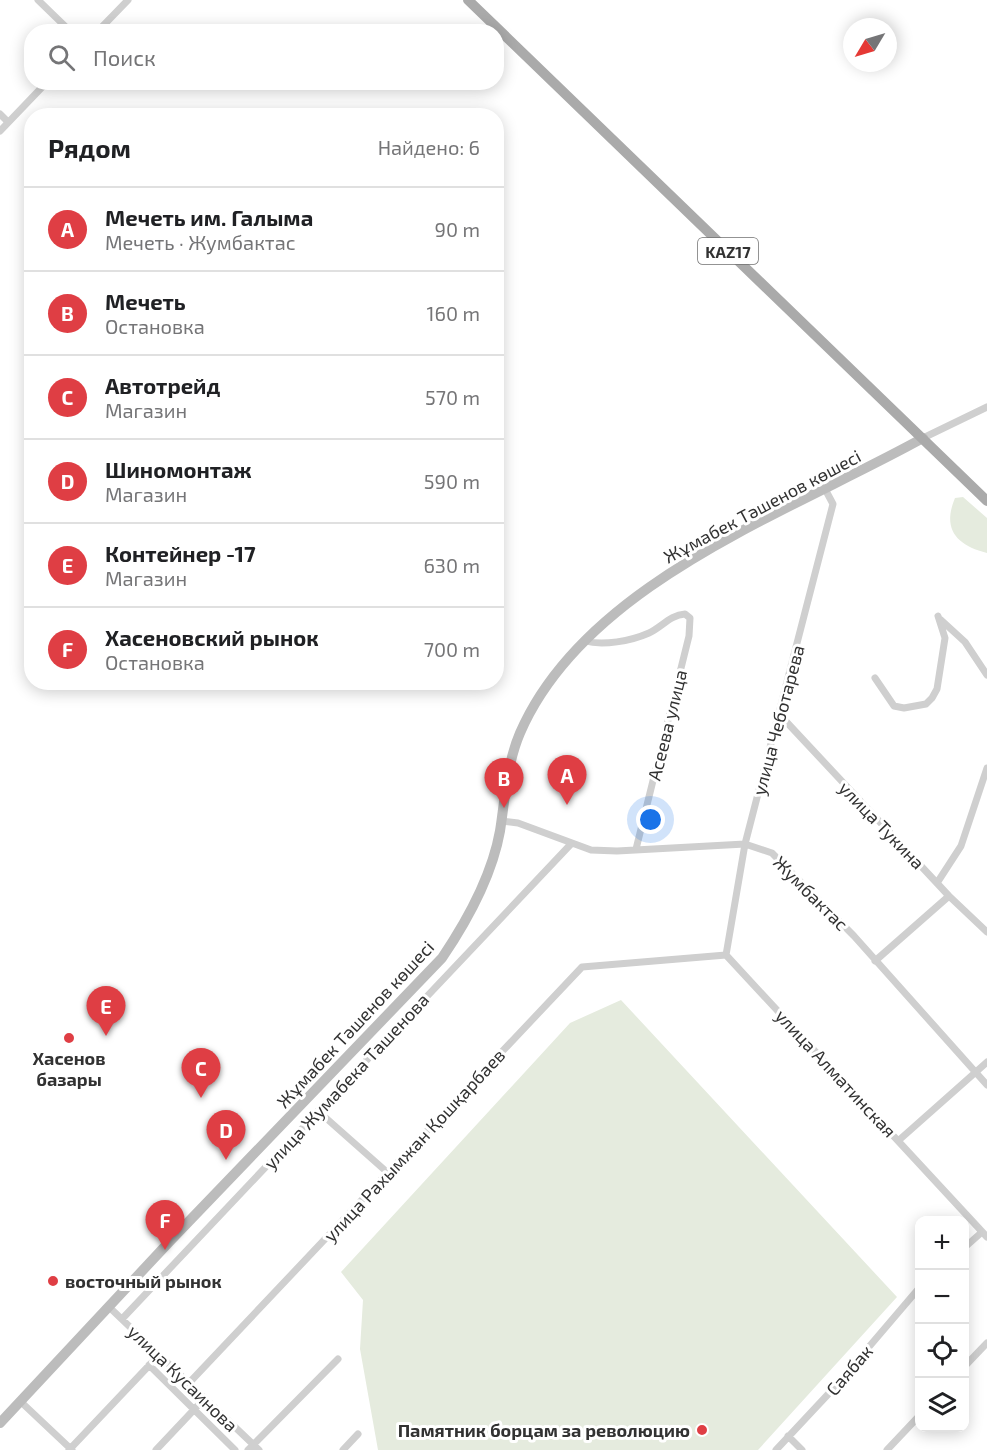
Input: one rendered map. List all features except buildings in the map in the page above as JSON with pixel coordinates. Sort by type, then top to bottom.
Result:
[{"type":"main road","name":"KAZ17","points":[[468,0],[493,24]]},
{"type":"main road","name":"KAZ17","points":[[504,35],[987,501]]},
{"type":"main road","name":"Жұмабек Тәшенов көшесі","points":[[0,1423],[108,1306],[442,958],[456,937],[482,886],[494,855],[519,734],[543,687],[585,640],[682,564],[923,438]]},
{"type":"street","points":[[38,0],[62,24]]},
{"type":"street","points":[[105,24],[128,0]]},
{"type":"street","points":[[0,131],[39,90]]},
{"type":"street","points":[[0,114],[8,122]]},
{"type":"street","points":[[923,438],[987,407]]},
{"type":"street","name":"улица Чеботарева","points":[[726,955],[746,844],[833,504],[825,489]]},
{"type":"street","name":"Асеева улица","points":[[585,640],[597,644],[648,633],[677,614],[685,614],[690,618],[689,636],[636,849]]},
{"type":"street","points":[[875,678],[894,705],[904,708],[926,704],[937,689],[945,638],[938,616],[965,642],[987,675]]},
{"type":"street","name":"улица Тукина","points":[[780,715],[949,896],[987,932]]},
{"type":"street","points":[[937,883],[961,846],[987,768]]},
{"type":"street","name":"Жумбактас","points":[[501,820],[518,823],[591,850],[746,844],[772,853],[822,901],[987,1085]]},
{"type":"street","name":"улица Жумабека Ташенова","points":[[122,1319],[571,844]]},
{"type":"street","points":[[875,961],[949,896]]},
{"type":"street","name":"улица Рахымжан Қошқарбаев","points":[[189,1383],[582,967],[665,962],[726,955]]},
{"type":"street","name":"улица Алматинская","points":[[726,955],[984,1235]]},
{"type":"street","points":[[898,1141],[987,1062]]},
{"type":"street","points":[[295,1111],[307,1122]]},
{"type":"street","points":[[318,1111],[388,1173]]},
{"type":"street","points":[[969,1245],[984,1235]]},
{"type":"street","name":"Саябак","points":[[776,1450],[833,1389],[915,1293]]},
{"type":"street","name":"улица Кусаинова","points":[[108,1306],[205,1398],[253,1448]]},
{"type":"street","points":[[969,1362],[987,1343]]},
{"type":"street","points":[[20,1401],[70,1450],[159,1354]]},
{"type":"street","points":[[253,1448],[338,1359]]},
{"type":"street","points":[[149,1365],[235,1450]]},
{"type":"street","points":[[156,1450],[205,1398]]},
{"type":"street","points":[[887,1450],[915,1420]]},
{"type":"street","points":[[343,1450],[358,1434]]},
{"type":"street","points":[[788,1436],[802,1450]]},
{"type":"shaded area","points":[[963,497],[987,518],[987,553],[976,550],[960,540],[951,527],[951,509],[955,498]]},
{"type":"shaded area","points":[[621,1000],[897,1297],[758,1450],[378,1450],[360,1349],[363,1300],[341,1272],[570,1023]]},
{"type":"place","name":"Мечеть им. Галыма","points":[[567,805]]},
{"type":"place","name":"Мечеть","points":[[504,808]]},
{"type":"place","name":"Контейнер -17","points":[[106,1036]]},
{"type":"place","name":"Хасенов базары","points":[[69,1038]]},
{"type":"place","name":"Автотрейд","points":[[201,1098]]},
{"type":"place","name":"Шиномонтаж","points":[[226,1160]]},
{"type":"place","name":"Хасеновский рынок","points":[[165,1250]]},
{"type":"place","name":"восточный рынок","points":[[53,1281]]},
{"type":"place","name":"Памятник борцам за революцию","points":[[702,1430]]}]
